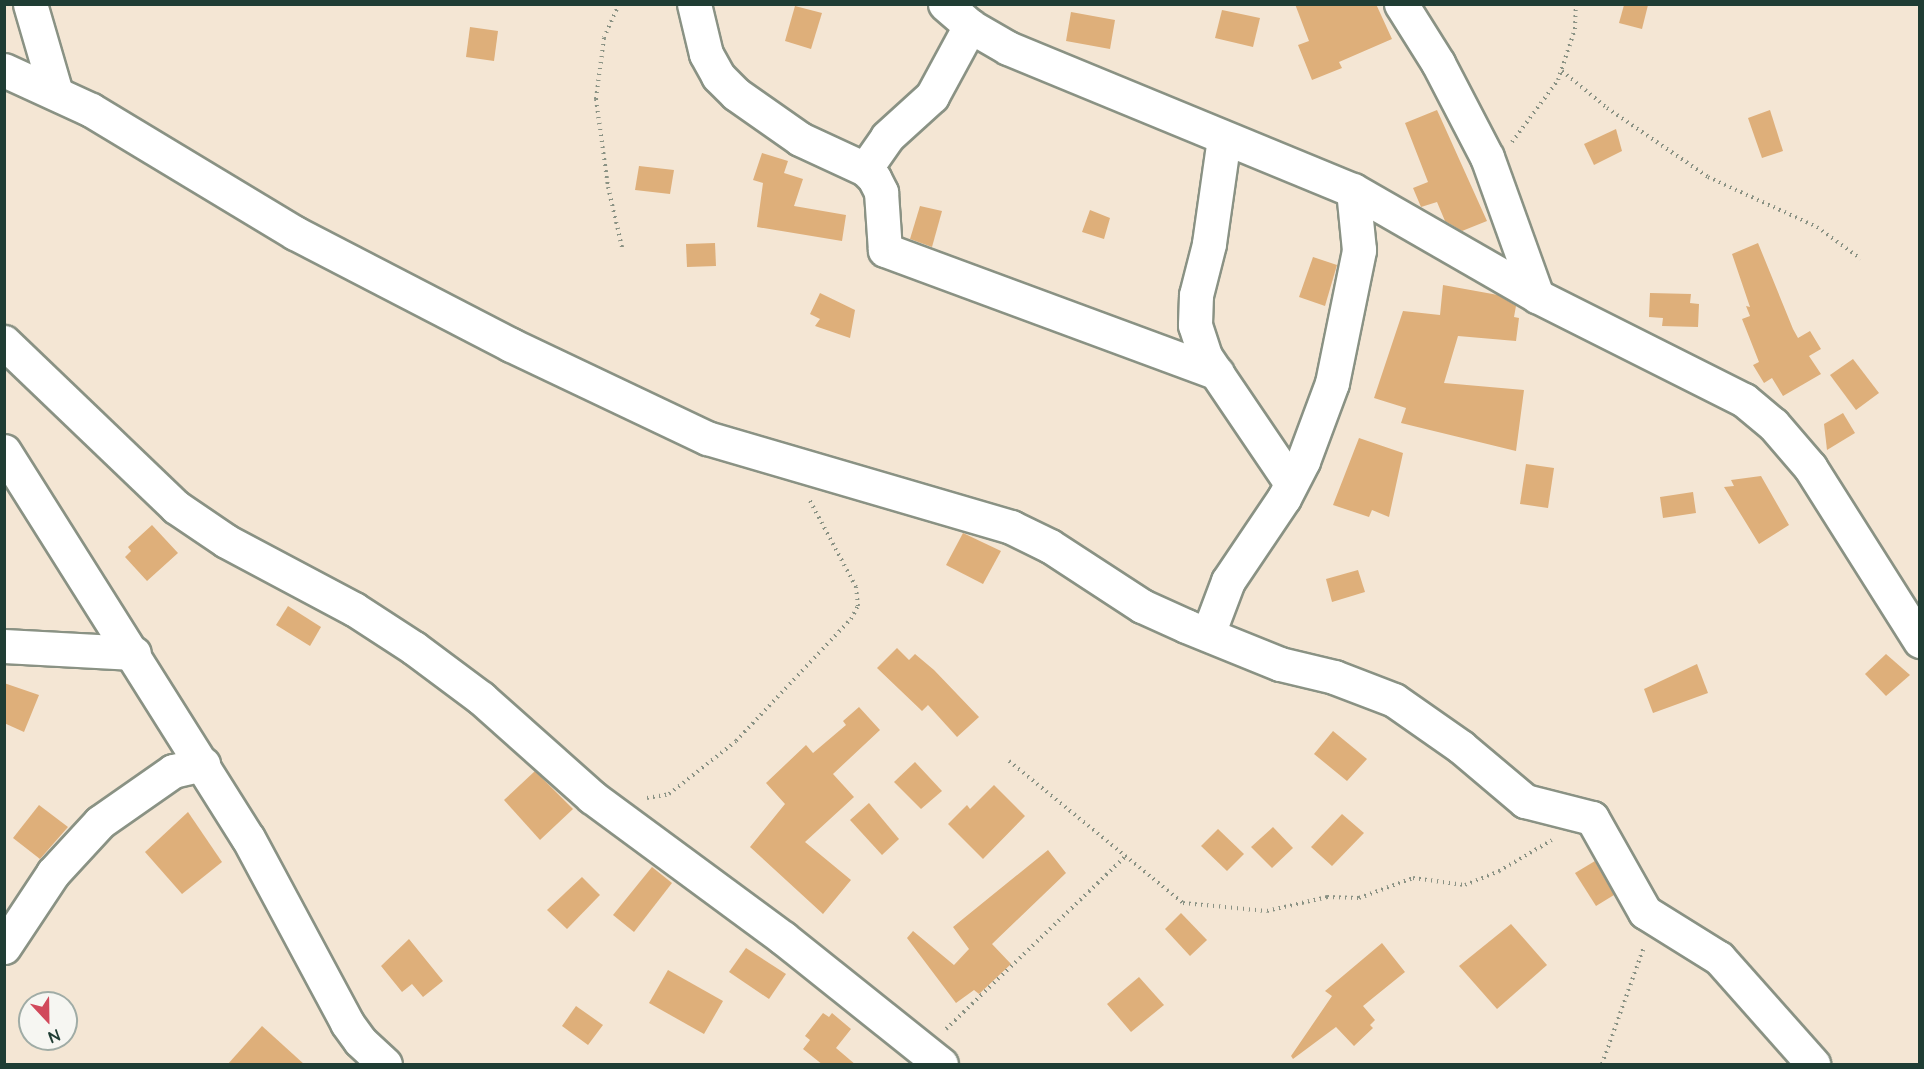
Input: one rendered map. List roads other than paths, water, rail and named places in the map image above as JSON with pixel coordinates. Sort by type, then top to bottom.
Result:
[{"type":"street","points":[[30,4],[56,93]]},
{"type":"street","points":[[694,4],[705,54],[718,76],[736,94],[800,139],[865,169],[880,192],[885,250],[1217,373]]},
{"type":"street","points":[[945,4],[970,26],[1049,67],[1353,190],[1537,296],[1713,382],[1744,400],[1773,424],[1830,495],[1920,641]]},
{"type":"street","points":[[1401,4],[1463,107],[1491,170],[1537,296]]},
{"type":"street","points":[[865,169],[887,136],[932,96],[970,26]]},
{"type":"street","points":[[4,69],[56,93],[130,133],[295,233],[512,345],[707,438],[1011,527],[1050,546],[1142,606],[1280,664],[1377,692],[1424,719],[1525,801],[1586,814],[1599,828],[1636,899],[1654,921],[1719,958],[1813,1065]]},
{"type":"street","points":[[1224,138],[1194,309],[1199,343],[1291,483]]},
{"type":"street","points":[[1208,634],[1228,580],[1291,483],[1332,383],[1340,353],[1359,250],[1353,190]]},
{"type":"street","points":[[4,342],[176,507],[226,541],[354,609],[414,648],[481,698],[592,797],[706,880],[933,1057]]},
{"type":"street","points":[[4,451],[134,653],[284,898],[342,1014],[376,1062]]},
{"type":"street","points":[[4,646],[134,653]]},
{"type":"street","points":[[4,947],[53,873],[100,822],[173,771],[203,765]]}]
